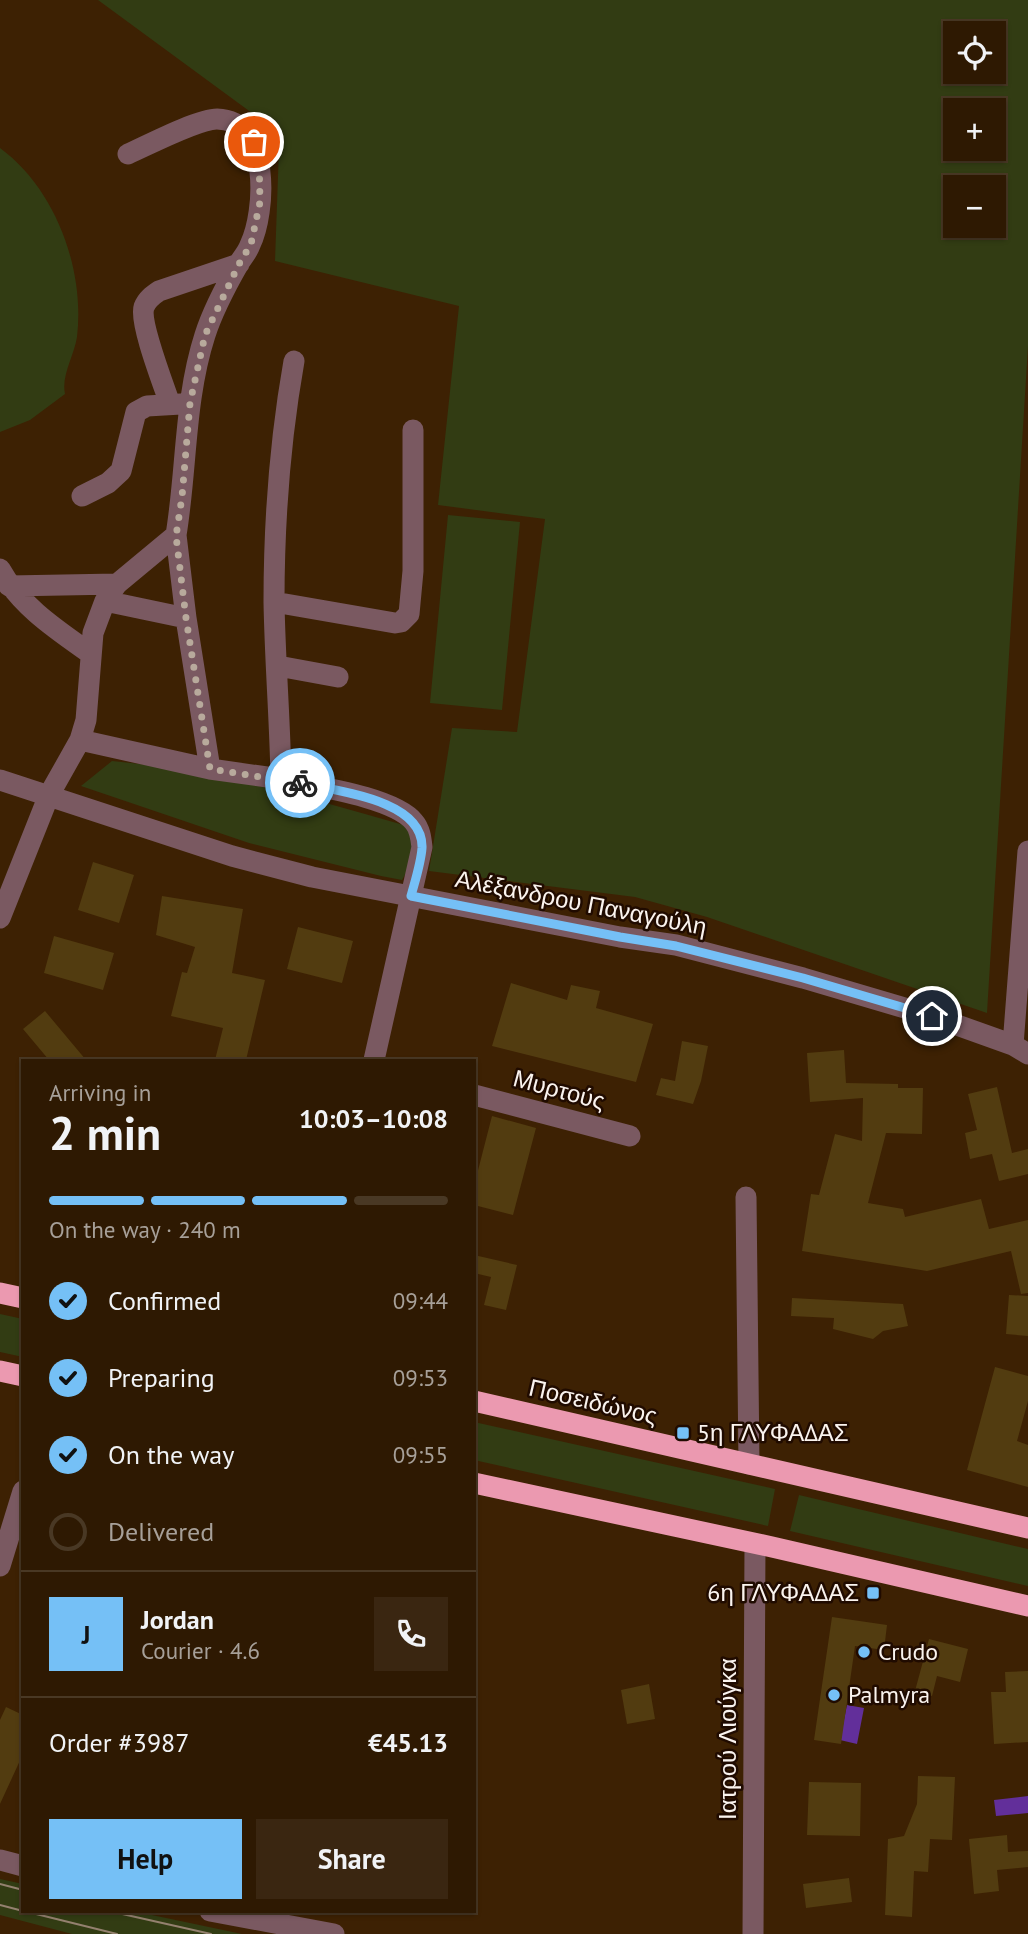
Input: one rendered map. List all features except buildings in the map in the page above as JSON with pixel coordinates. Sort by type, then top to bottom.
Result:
[{"type":"highway","points":[[0,1293],[21,1298]]},
{"type":"highway","points":[[0,1371],[21,1376]]},
{"type":"highway","name":"Ποσειδώνος","points":[[476,1401],[1028,1528]]},
{"type":"highway","points":[[476,1483],[1028,1606]]},
{"type":"street","points":[[128,154],[200,123],[217,119],[231,122],[245,132],[254,142],[259,156],[260,202],[251,244],[205,335],[180,404],[182,497],[176,536],[210,769]]},
{"type":"street","points":[[180,404],[145,325],[144,306],[150,297],[159,291],[239,264]]},
{"type":"street","points":[[281,779],[274,602],[282,436],[294,361]]},
{"type":"street","points":[[82,496],[108,483],[121,471],[136,412],[147,406],[180,404]]},
{"type":"street","points":[[274,602],[395,623],[401,622],[409,614],[413,571],[413,430]]},
{"type":"street","points":[[0,918],[49,795],[80,740],[86,720],[95,625],[111,592],[176,536]]},
{"type":"street","points":[[4,577],[111,592],[186,618]]},
{"type":"street","points":[[4,577],[46,621],[91,654]]},
{"type":"street","points":[[278,666],[338,677]]},
{"type":"street","points":[[80,740],[210,769],[281,779],[381,802],[399,809],[413,821],[420,832],[422,847],[374,1059]]},
{"type":"street","name":"Αλέξανδρου Παναγούλη","points":[[0,780],[232,856],[312,877],[688,948],[932,1016],[1021,1050]]},
{"type":"street","points":[[1021,1050],[1028,851]]},
{"type":"street","name":"Μυρτούς","points":[[476,1096],[630,1136]]},
{"type":"street","points":[[746,1197],[749,1464]]},
{"type":"street","points":[[0,1566],[21,1498]]},
{"type":"street","name":"Ιατρού Λιούγκα","points":[[753,1934],[755,1544]]},
{"type":"street","points":[[0,1860],[21,1865]]},
{"type":"street","points":[[221,1913],[334,1934]]},
{"type":"green space","points":[[98,0],[1028,0],[1028,346],[987,1013],[707,917],[635,897],[429,871],[452,728],[517,732],[545,519],[438,505],[459,306],[275,261],[279,148],[256,116]]},
{"type":"green space","points":[[0,148],[20,165],[37,185],[51,208],[71,259],[78,311],[77,337],[66,373],[65,394],[30,420],[0,432]]},
{"type":"green space","points":[[448,515],[520,522],[502,710],[430,703]]},
{"type":"green space","points":[[112,761],[224,778],[407,826],[413,848],[410,866],[402,880],[381,876],[249,843],[81,786]]},
{"type":"green space","points":[[0,1314],[21,1319],[21,1357],[0,1352]]},
{"type":"green space","points":[[476,1422],[775,1489],[768,1526],[476,1460]]},
{"type":"green space","points":[[799,1495],[1028,1549],[1028,1586],[790,1531]]},
{"type":"green space","points":[[0,1879],[21,1884],[21,1913],[142,1913],[242,1934],[72,1934],[0,1915]]},
{"type":"shaded area","points":[[847,1705],[864,1708],[857,1744],[840,1740]]},
{"type":"shaded area","points":[[1028,1796],[1028,1813],[996,1816],[994,1800]]},
{"type":"tram line","points":[[0,1884],[21,1889]]},
{"type":"tram line","points":[[0,1905],[21,1910]]},
{"type":"tram line","points":[[32,1913],[117,1934]]},
{"type":"tram line","points":[[118,1913],[211,1934]]},
{"type":"way so far","points":[[254,142],[259,156],[260,202],[251,244],[205,335],[190,403],[176,536],[210,769],[300,783]]},
{"type":"place","name":"5η ΓΛΥΦΑΔΑΣ","points":[[683,1433]]},
{"type":"place","name":"6η ΓΛΥΦΑΔΑΣ","points":[[873,1593]]},
{"type":"place","name":"Crudo","points":[[864,1652]]},
{"type":"place","name":"Palmyra","points":[[834,1695]]},
{"type":"route","points":[[300,783],[381,802],[399,809],[413,821],[420,832],[422,847],[411,896],[676,946],[803,978],[932,1016]]}]
